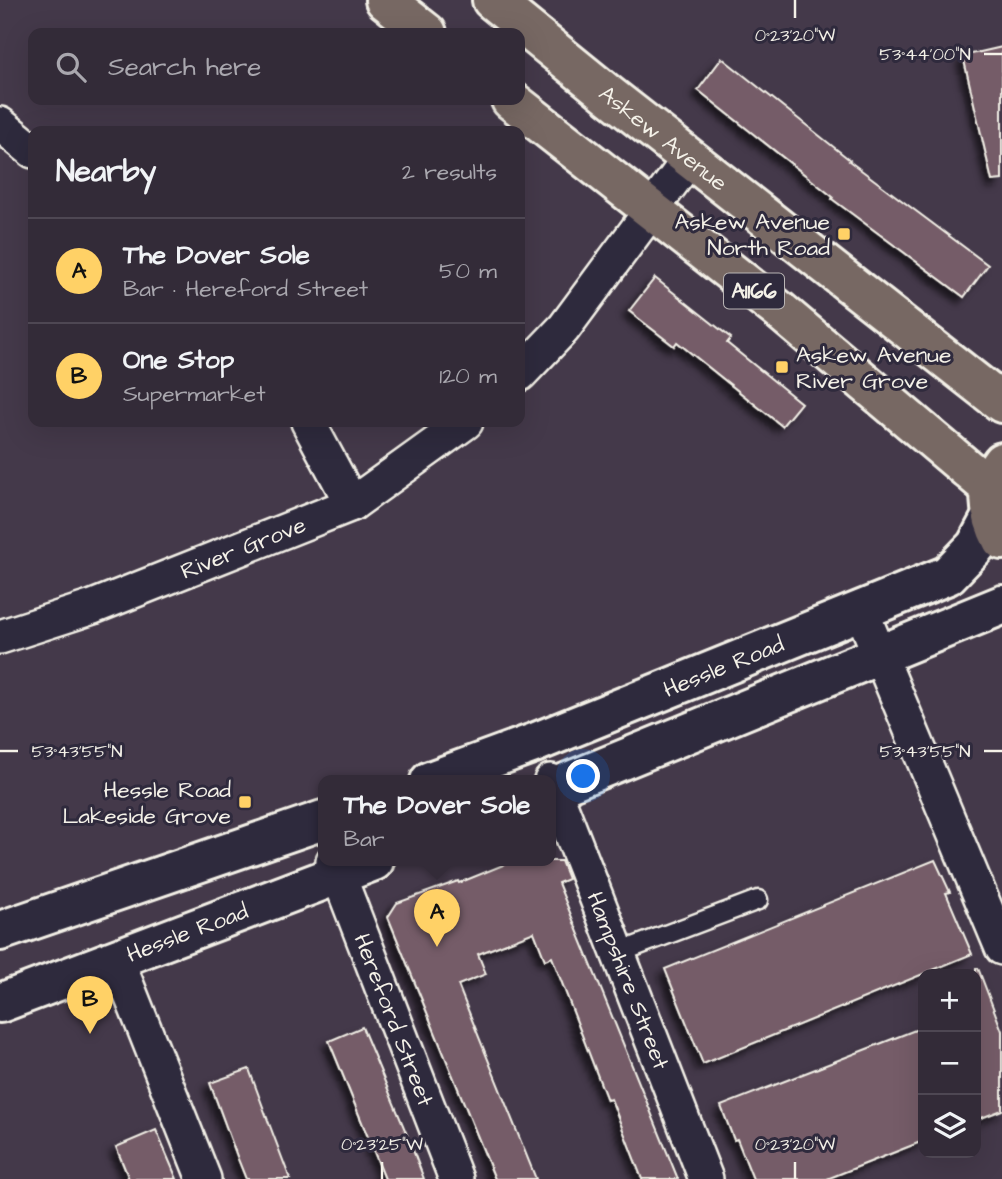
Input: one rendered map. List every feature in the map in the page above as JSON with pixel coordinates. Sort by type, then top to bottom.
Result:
[{"type":"main road","points":[[385,0],[421,28]]},
{"type":"main road","name":"Askew Avenue","points":[[492,0],[1002,403]]},
{"type":"main road","name":"A1166","points":[[517,105],[779,310],[996,502]]},
{"type":"street","points":[[0,124],[28,147]]},
{"type":"street","points":[[525,369],[564,328],[690,158]]},
{"type":"street","points":[[311,427],[352,504]]},
{"type":"street","name":"River Grove","points":[[0,637],[93,607],[352,504],[459,427]]},
{"type":"street","name":"Hessle Road","points":[[446,775],[534,743],[948,575],[976,546],[996,502]]},
{"type":"street","points":[[556,783],[1002,605]]},
{"type":"street","points":[[860,610],[1002,948]]},
{"type":"street","name":"Hampshire Street","points":[[534,743],[548,775]]},
{"type":"street","name":"Hampshire Street","points":[[556,795],[706,1179]]},
{"type":"street","points":[[0,931],[318,827]]},
{"type":"street","name":"Hessle Road","points":[[0,1003],[117,960],[336,868]]},
{"type":"street","name":"Hereford Street","points":[[336,868],[456,1179]]},
{"type":"street","points":[[117,960],[204,1179]]},
{"type":"lane","points":[[618,953],[758,900]]},
{"type":"building","points":[[1002,47],[1002,180],[992,181],[963,56]]},
{"type":"building","points":[[722,58],[849,161],[988,265],[964,297],[832,199],[833,197],[698,90]]},
{"type":"building","points":[[655,278],[731,338],[727,343],[801,403],[782,426],[677,342],[674,346],[629,311]]},
{"type":"building","points":[[935,860],[950,892],[946,893],[972,954],[935,969],[918,969],[918,976],[703,1064],[665,969]]},
{"type":"building","points":[[556,861],[561,861],[568,879],[558,883],[678,1179],[642,1179],[611,1099],[607,1100],[552,957],[545,960],[534,932],[478,954],[486,974],[458,985],[536,1179],[495,1179],[388,917],[397,903],[458,881],[459,883],[501,866],[556,866]]},
{"type":"building","points":[[981,976],[1002,1031],[1002,1110],[981,1118]]},
{"type":"building","points":[[362,1027],[424,1179],[385,1179],[329,1041]]},
{"type":"building","points":[[918,1029],[918,1143],[827,1179],[753,1179],[721,1106]]},
{"type":"building","points":[[249,1069],[290,1179],[246,1179],[238,1159],[210,1083]]},
{"type":"building","points":[[156,1130],[177,1179],[129,1179],[116,1147]]},
{"type":"place","name":"Askew Avenue North Road","points":[[844,234]]},
{"type":"place","name":"Askew Avenue River Grove","points":[[782,367]]},
{"type":"place","name":"Hessle Road Lakeside Grove","points":[[245,802]]},
{"type":"place","name":"The Dover Sole","points":[[437,947]]},
{"type":"place","name":"One Stop","points":[[90,1034]]}]
